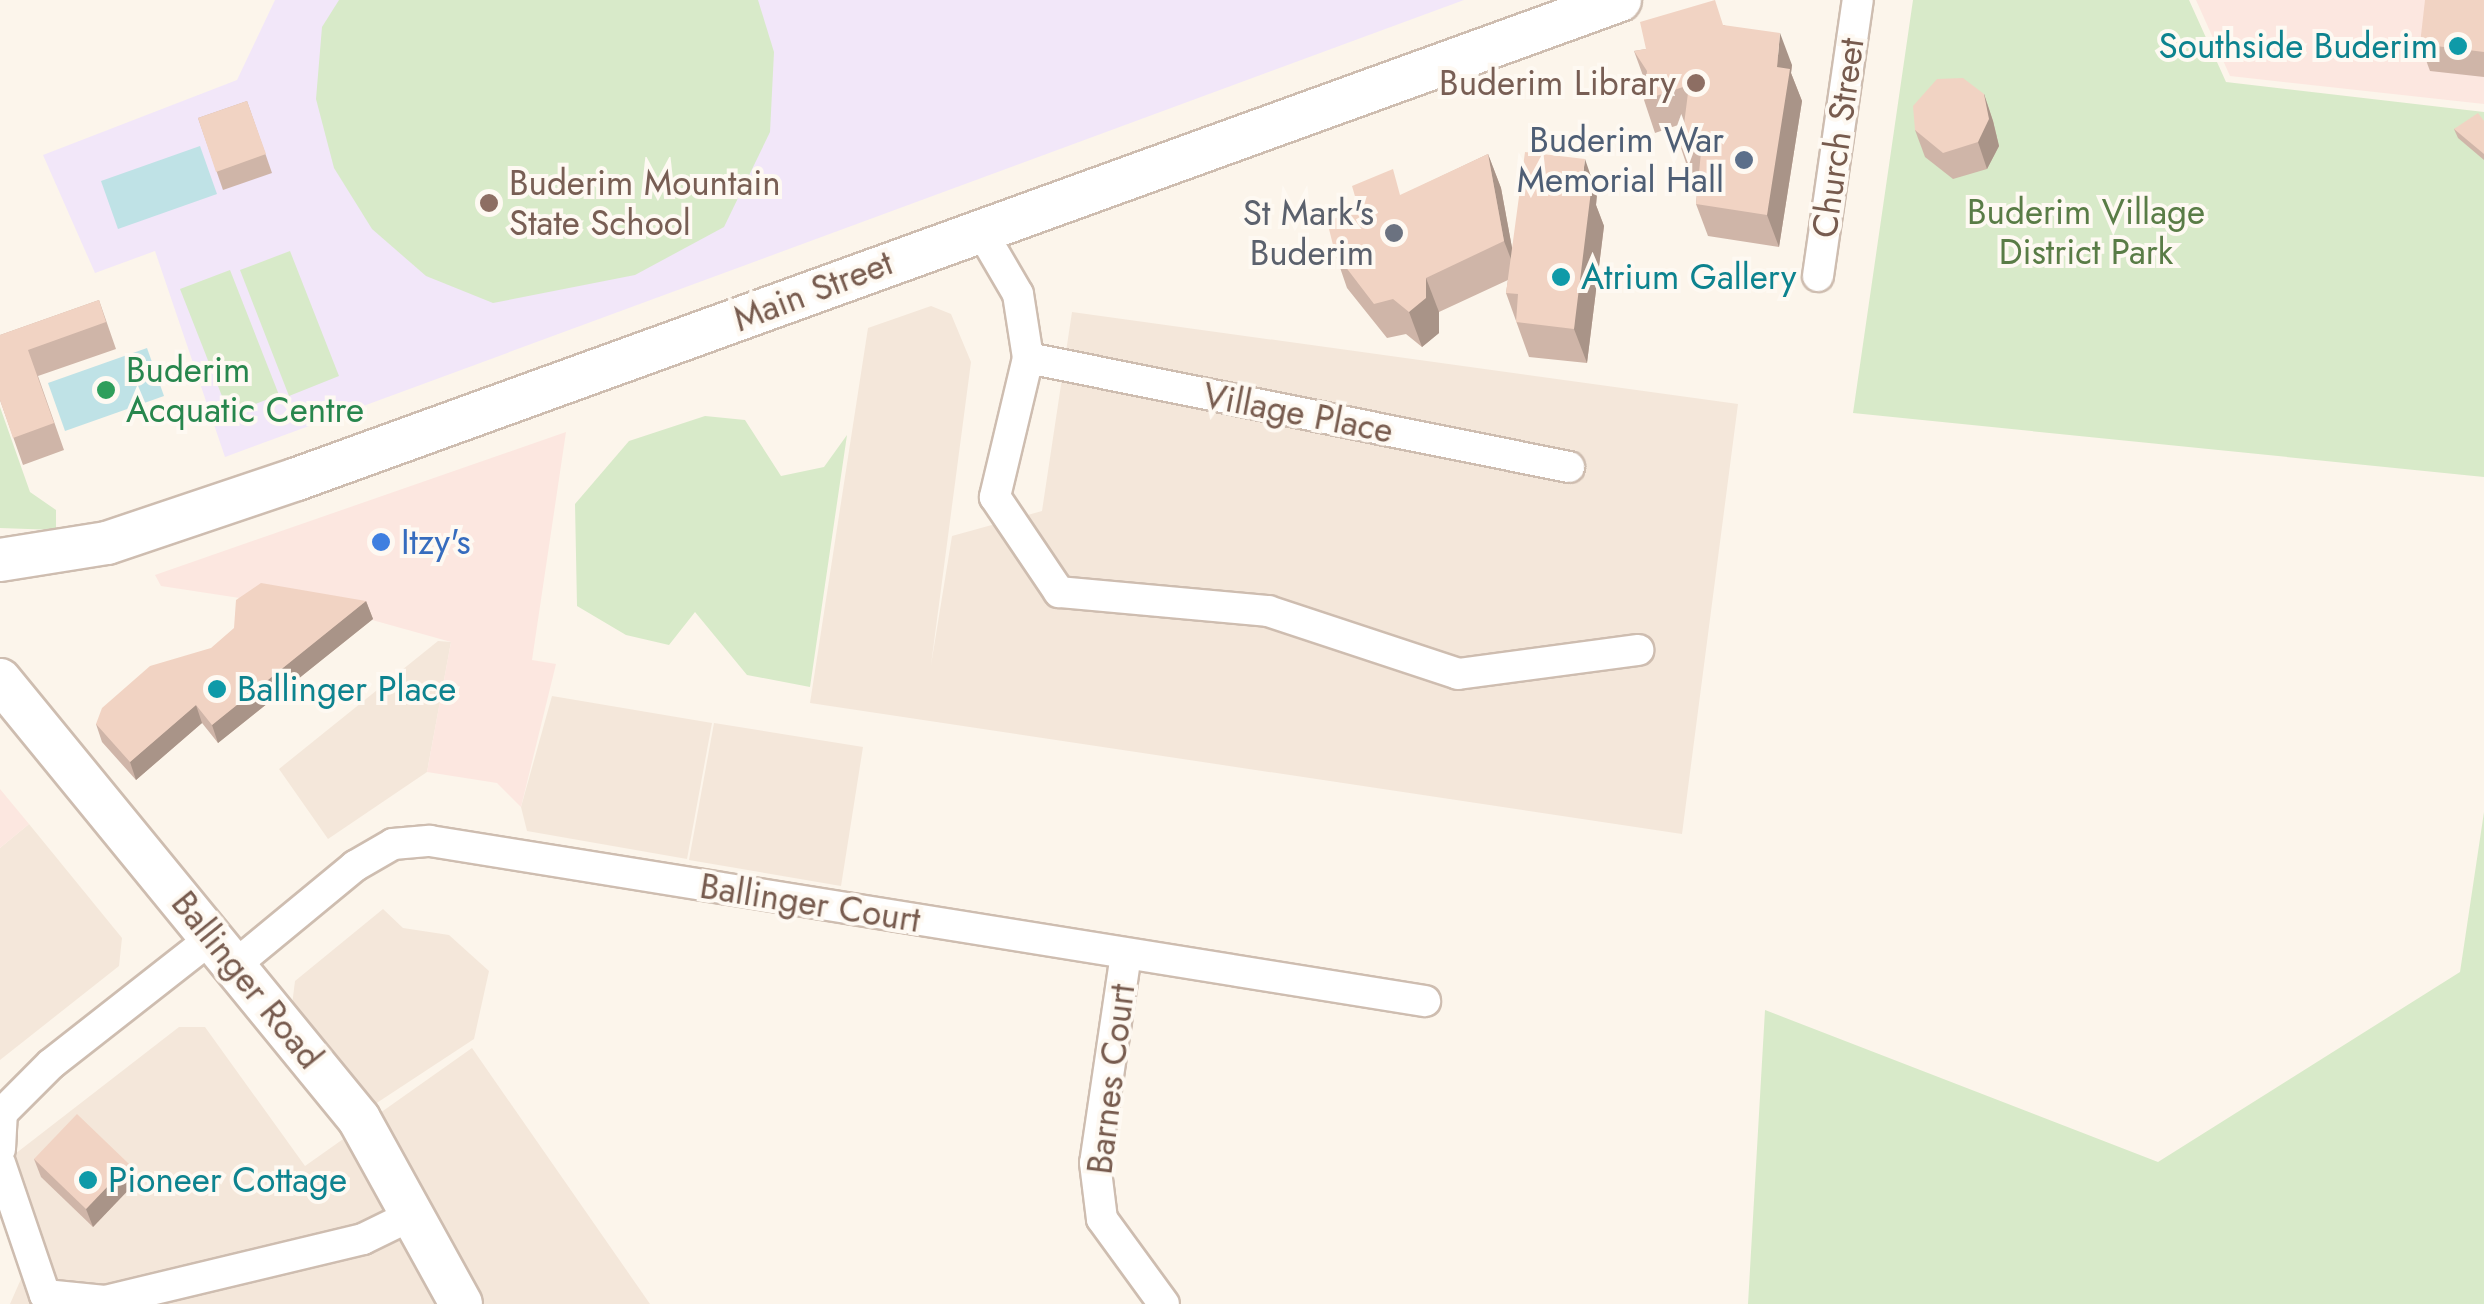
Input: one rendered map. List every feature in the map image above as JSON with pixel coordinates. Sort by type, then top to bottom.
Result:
[{"type":"main road","name":"Main Street","points":[[0,560],[106,543],[296,479],[1620,0]]},
{"type":"main road","name":"Ballinger Road","points":[[0,680],[359,1118],[461,1304]]},
{"type":"street","name":"Church Street","points":[[1818,276],[1858,0]]},
{"type":"street","points":[[980,229],[1018,294],[1028,358],[995,496],[1059,592],[1268,610],[1458,674],[1638,650]]},
{"type":"street","name":"Village Place","points":[[1028,358],[1568,467]]},
{"type":"street","name":"Ballinger Court","points":[[0,1149],[2,1113],[51,1064],[393,844],[430,841],[1425,1001]]},
{"type":"street","name":"Barnes Court","points":[[1126,954],[1095,1163],[1102,1219],[1164,1304]]},
{"type":"street","points":[[0,1163],[45,1296],[105,1301],[364,1239],[414,1214]]},
{"type":"shaded area","name":"Buderim Mountain State School","points":[[275,0],[1464,0],[225,457],[155,251],[95,273],[43,155],[237,80]]},
{"type":"shaded area","points":[[2196,0],[2484,0],[2484,104],[2230,76]]},
{"type":"shaded area","points":[[931,306],[951,314],[971,362],[931,665],[952,536],[1042,511],[1072,312],[1738,404],[1682,834],[810,703],[868,328]]},
{"type":"shaded area","points":[[566,432],[532,660],[556,664],[521,807],[497,783],[427,772],[451,642],[358,616],[161,586],[155,575]]},
{"type":"shaded area","points":[[438,641],[451,642],[427,772],[328,839],[279,769]]},
{"type":"shaded area","points":[[552,696],[712,723],[687,859],[527,831],[521,807]]},
{"type":"shaded area","points":[[714,723],[863,747],[841,886],[689,860]]},
{"type":"shaded area","points":[[0,789],[29,824],[0,848]]},
{"type":"shaded area","points":[[29,824],[122,938],[119,966],[0,1060],[0,848]]},
{"type":"shaded area","points":[[383,909],[403,928],[449,935],[489,971],[474,1039],[366,1110],[291,1013],[295,981]]},
{"type":"shaded area","points":[[179,1027],[205,1027],[305,1166],[472,1048],[650,1304],[10,1304],[39,1238],[15,1154]]},
{"type":"green space","points":[[339,0],[758,0],[774,52],[770,132],[724,227],[635,275],[493,303],[426,276],[372,229],[334,168],[316,99],[322,27]]},
{"type":"green space","name":"Buderim Village District Park","points":[[1913,0],[2189,0],[2226,82],[2484,112],[2484,477],[1853,413]]},
{"type":"green space","points":[[290,251],[339,376],[289,396],[240,270]]},
{"type":"green space","points":[[230,270],[279,395],[229,414],[180,289]]},
{"type":"green space","points":[[0,407],[30,492],[56,510],[56,530],[0,528]]},
{"type":"green space","points":[[705,416],[745,420],[781,476],[824,467],[847,435],[810,687],[747,675],[695,612],[669,645],[626,635],[577,606],[575,504],[629,441]]},
{"type":"green space","points":[[2484,812],[2484,1304],[1748,1304],[1765,1010],[2158,1162],[2460,972]]},
{"type":"water","points":[[200,146],[217,194],[118,229],[101,181]]},
{"type":"water","name":"Buderim Acquatic Centre","points":[[147,348],[164,396],[65,431],[48,383]]},
{"type":"building","points":[[1715,0],[1723,25],[1780,33],[1777,67],[1790,69],[1767,215],[1696,204],[1701,152],[1681,148],[1689,85],[1644,100],[1647,71],[1634,51],[1646,49],[1640,22]]},
{"type":"building","points":[[2425,0],[2484,0],[2484,52],[2420,44]]},
{"type":"building","points":[[1963,78],[1984,94],[1989,119],[1978,142],[1943,153],[1915,130],[1913,106],[1937,79]]},
{"type":"building","points":[[247,101],[266,154],[216,172],[198,118]]},
{"type":"building","points":[[2478,113],[2484,121],[2484,154],[2454,129]]},
{"type":"building","name":"Atrium Gallery","points":[[1525,152],[1585,159],[1581,191],[1591,191],[1574,329],[1516,322],[1518,294],[1506,293]]},
{"type":"building","name":"St Mark's Buderim","points":[[1488,154],[1504,241],[1426,278],[1426,298],[1409,312],[1393,299],[1374,304],[1335,253],[1327,221],[1359,210],[1352,186],[1393,169],[1400,195]]},
{"type":"building","points":[[99,300],[106,322],[28,350],[54,423],[13,438],[0,400],[0,335]]},
{"type":"building","name":"Ballinger Place","points":[[261,583],[366,601],[212,725],[196,705],[130,762],[96,724],[102,708],[150,666],[211,648],[234,628],[236,600]]},
{"type":"building","name":"Pioneer Cottage","points":[[77,1114],[129,1164],[86,1209],[34,1159]]},
{"type":"place","name":"Southside Buderim","points":[[2458,46]]},
{"type":"place","name":"Buderim Library","points":[[1696,83]]},
{"type":"place","name":"Buderim War Memorial Hall","points":[[1744,160]]},
{"type":"place","name":"Buderim Mountain State School","points":[[489,203]]},
{"type":"place","name":"St Mark's Buderim","points":[[1394,233]]},
{"type":"place","name":"Atrium Gallery","points":[[1561,277]]},
{"type":"place","name":"Buderim Acquatic Centre","points":[[106,390]]},
{"type":"place","name":"Itzy's","points":[[381,542]]},
{"type":"place","name":"Ballinger Place","points":[[217,689]]},
{"type":"place","name":"Pioneer Cottage","points":[[88,1180]]}]
